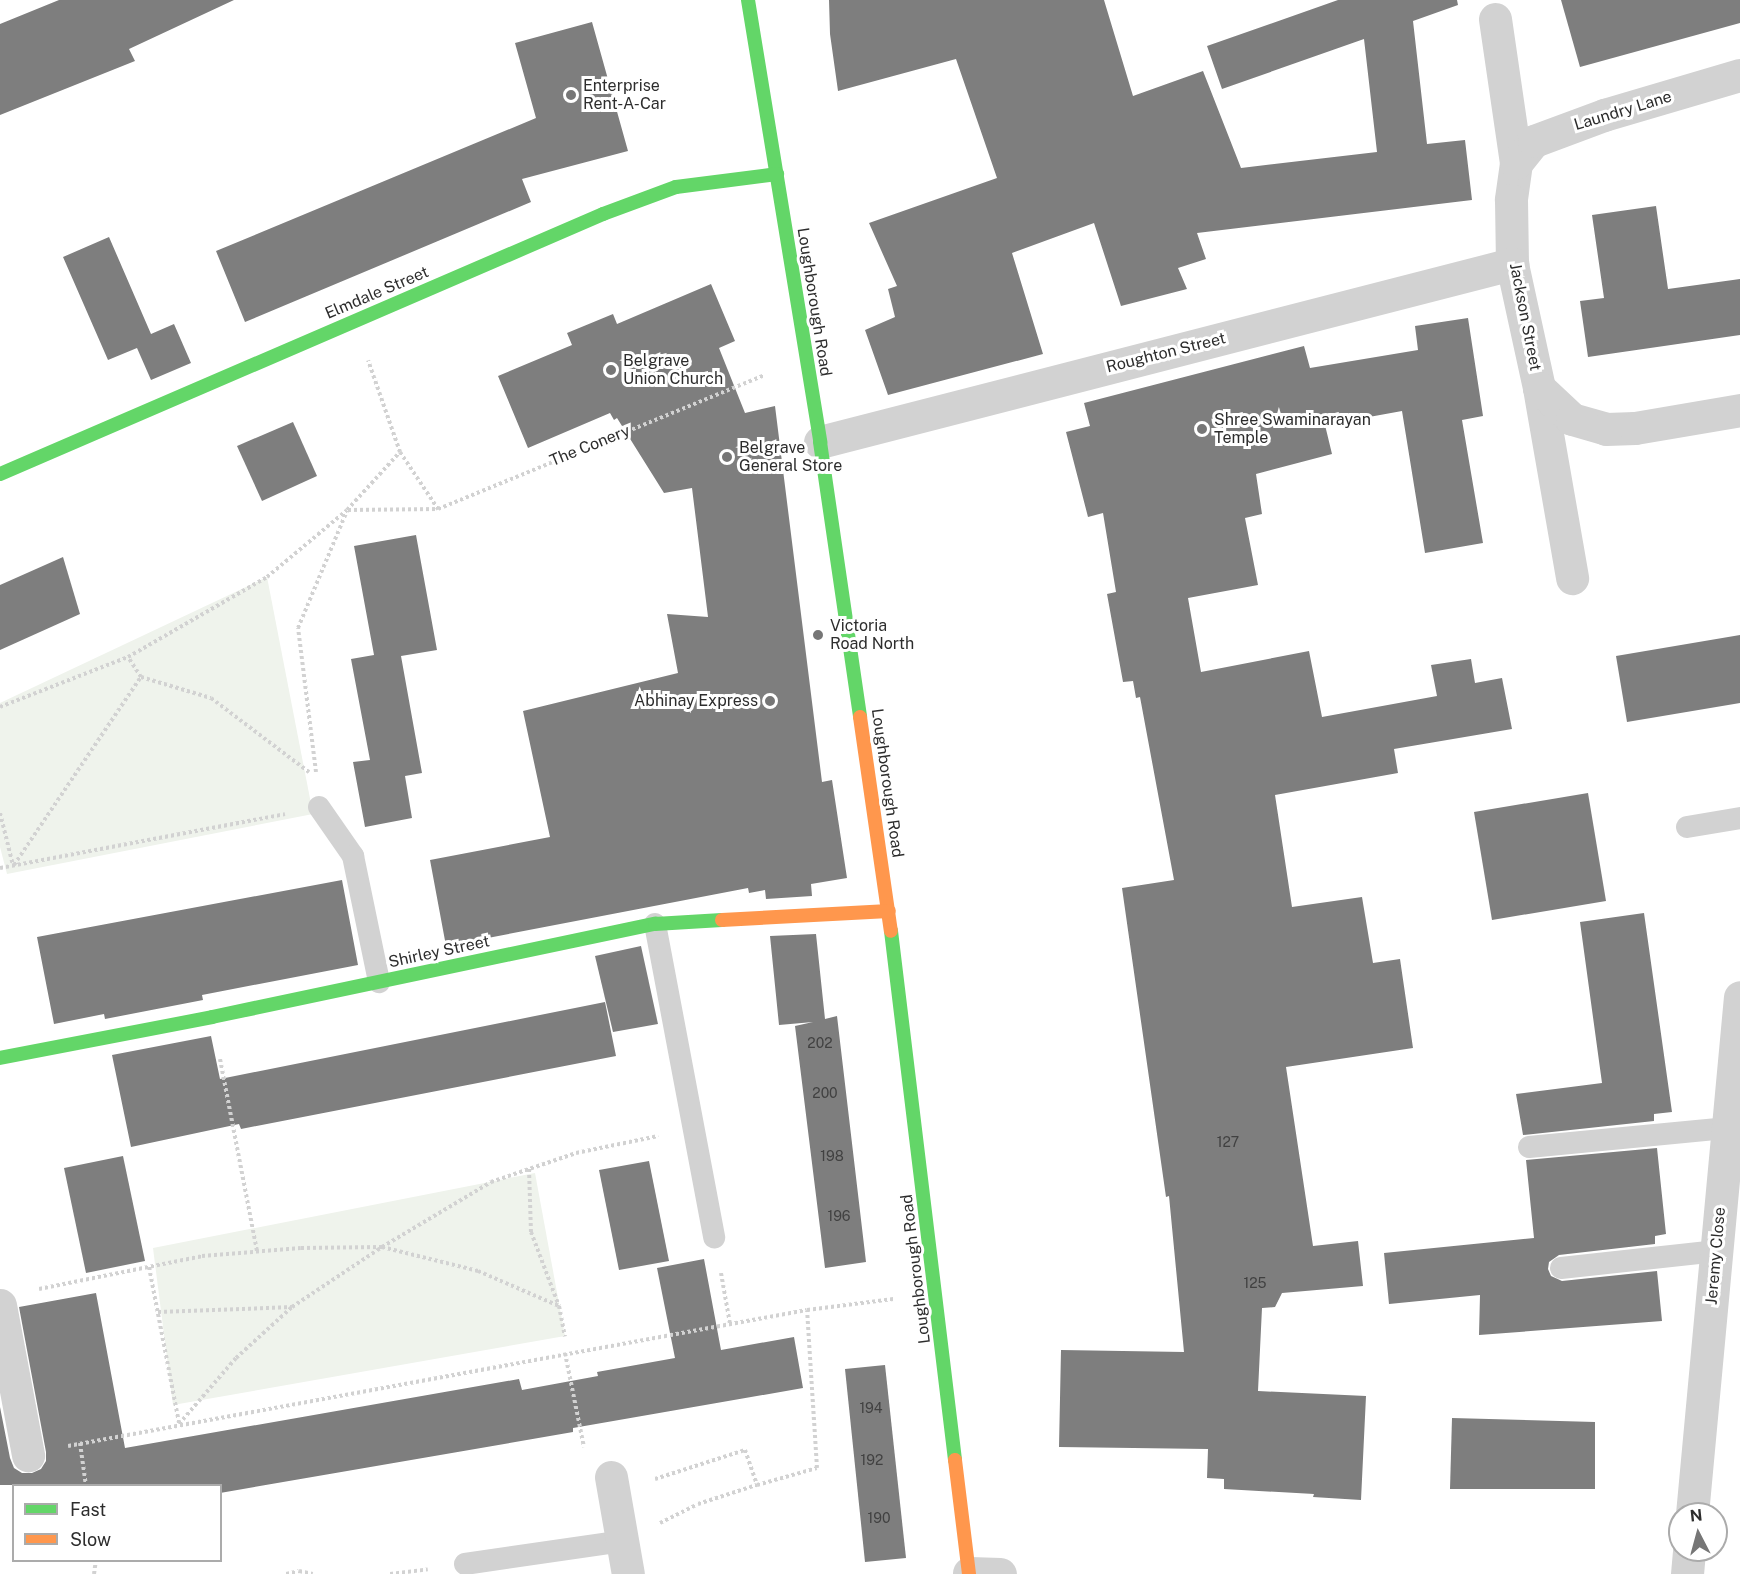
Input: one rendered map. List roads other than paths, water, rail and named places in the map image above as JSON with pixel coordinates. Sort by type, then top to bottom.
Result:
[{"type":"street","name":"Loughborough Road","points":[[748,0],[820,442],[889,911],[969,1574]]},
{"type":"street","name":"Jackson Street","points":[[1493,10],[1516,163],[1511,200],[1512,264],[1539,388],[1572,578]]},
{"type":"street","name":"Laundry Lane","points":[[1516,163],[1534,141],[1604,115],[1740,75]]},
{"type":"street","name":"Elmdale Street","points":[[0,474],[603,214],[676,187],[777,174]]},
{"type":"street","name":"Roughton Street","points":[[820,442],[1512,264]]},
{"type":"street","points":[[1539,388],[1572,419],[1606,429],[1635,428],[1740,410]]},
{"type":"street","name":"Shirley Street","points":[[0,1058],[212,1017],[655,924],[889,911]]},
{"type":"street","name":"Jeremy Close","points":[[1693,1502],[1740,997]]},
{"type":"street","points":[[0,1305],[28,1455]]},
{"type":"street","points":[[612,1485],[628,1574]]},
{"type":"street","points":[[969,1574],[1000,1574]]},
{"type":"lane","points":[[319,807],[353,856],[379,982]]},
{"type":"lane","points":[[1687,827],[1740,818]]},
{"type":"lane","points":[[655,924],[714,1237]]},
{"type":"lane","points":[[1529,1147],[1728,1128]]},
{"type":"lane","points":[[1561,1268],[1717,1251]]},
{"type":"lane","points":[[465,1564],[622,1541]]},
{"type":"place","name":"Enterprise Rent-A-Car","points":[[571,95]]},
{"type":"place","name":"Belgrave Union Church","points":[[611,370]]},
{"type":"place","name":"Shree Swaminarayan Temple","points":[[1202,429]]},
{"type":"place","name":"Belgrave General Store","points":[[727,457]]},
{"type":"place","name":"Victoria Road North","points":[[818,635]]},
{"type":"place","name":"Abhinay Express","points":[[770,701]]}]
